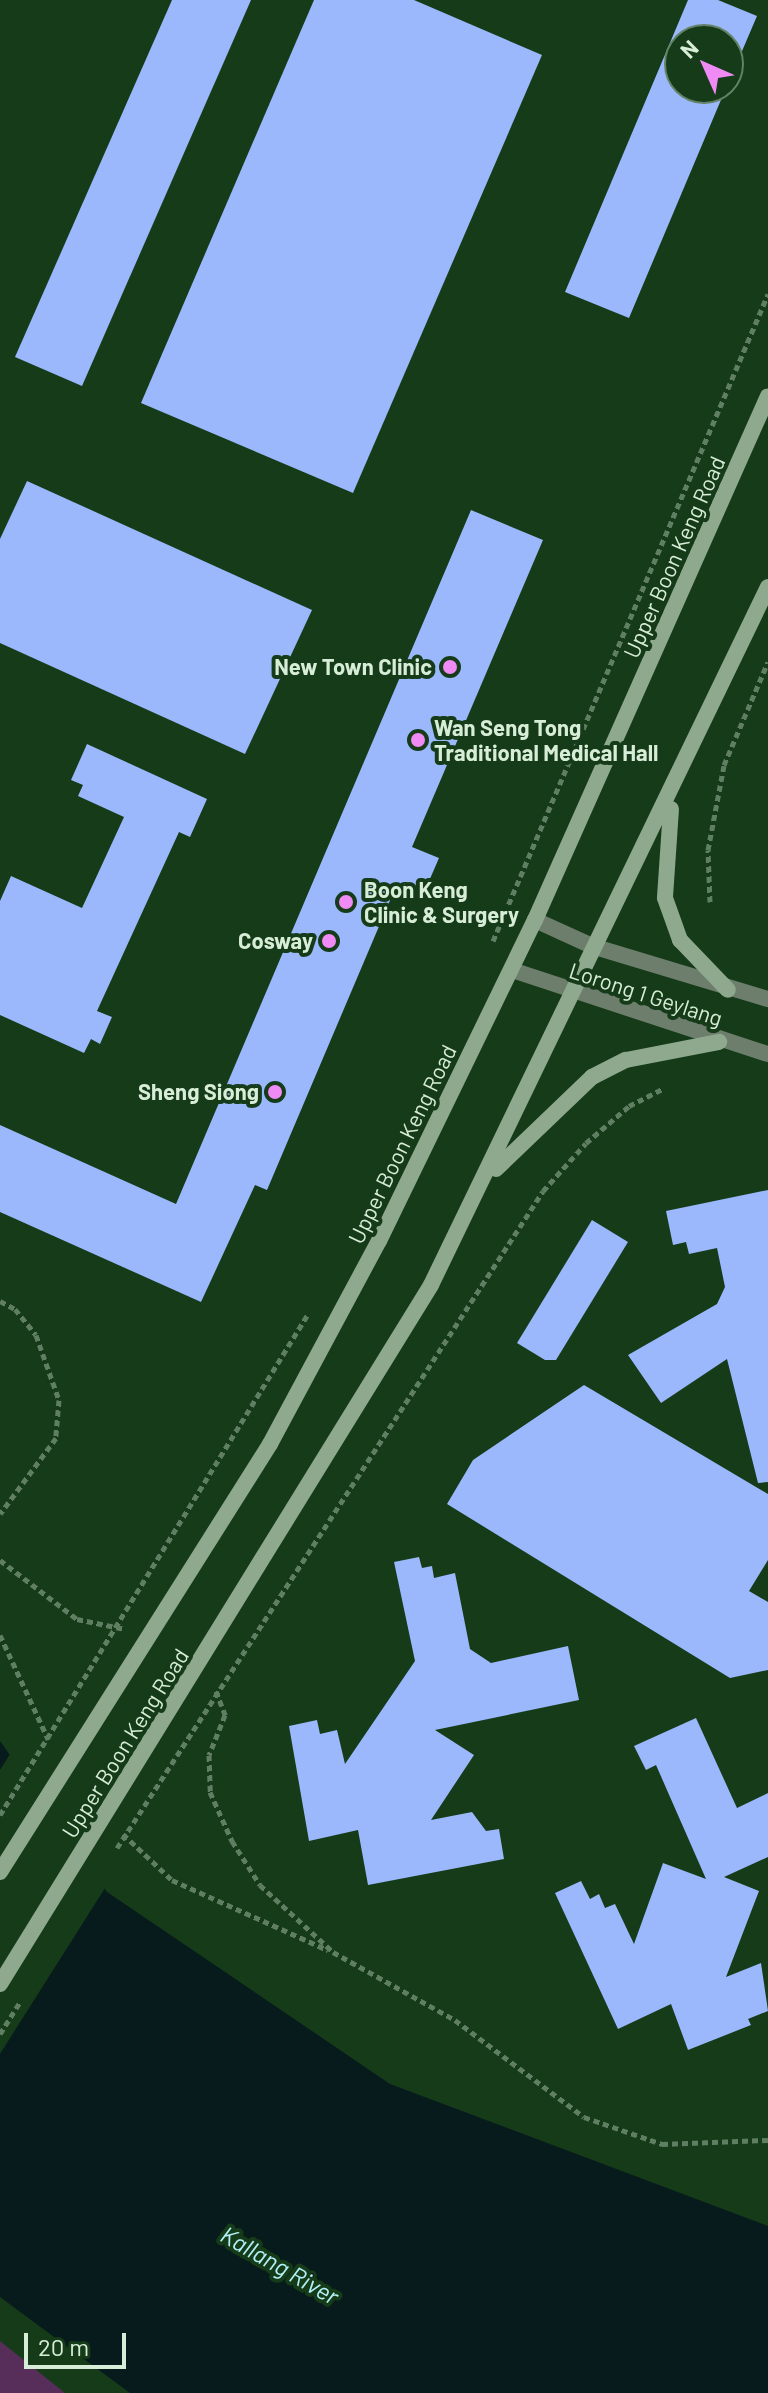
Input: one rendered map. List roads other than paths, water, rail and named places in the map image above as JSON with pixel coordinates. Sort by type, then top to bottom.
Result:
[{"type":"main road","name":"Upper Boon Keng Road","points":[[0,1872],[270,1444],[512,970],[768,396]]},
{"type":"main road","name":"Upper Boon Keng Road","points":[[0,1984],[159,1731],[431,1285],[489,1176],[569,993],[672,795],[768,587]]},
{"type":"main road","points":[[672,795],[665,898],[680,940],[728,990]]},
{"type":"main road","points":[[489,1176],[592,1077],[626,1060],[719,1042]]},
{"type":"street","name":"Lorong 1 Geylang","points":[[535,920],[592,946],[728,990],[768,999]]},
{"type":"street","name":"Lorong 1 Geylang","points":[[512,970],[569,993],[719,1042],[768,1054]]},
{"type":"water","name":"Kallang River","points":[[0,1741],[107,1892],[390,2084],[768,2226],[768,2393],[130,2393],[0,2297]]},
{"type":"place","name":"New Town Clinic","points":[[450,667]]},
{"type":"place","name":"Wan Seng Tong Traditional Medical Hall","points":[[418,740]]},
{"type":"place","name":"Boon Keng Clinic & Surgery","points":[[346,902]]},
{"type":"place","name":"Cosway","points":[[329,941]]},
{"type":"place","name":"Sheng Siong","points":[[275,1092]]}]
